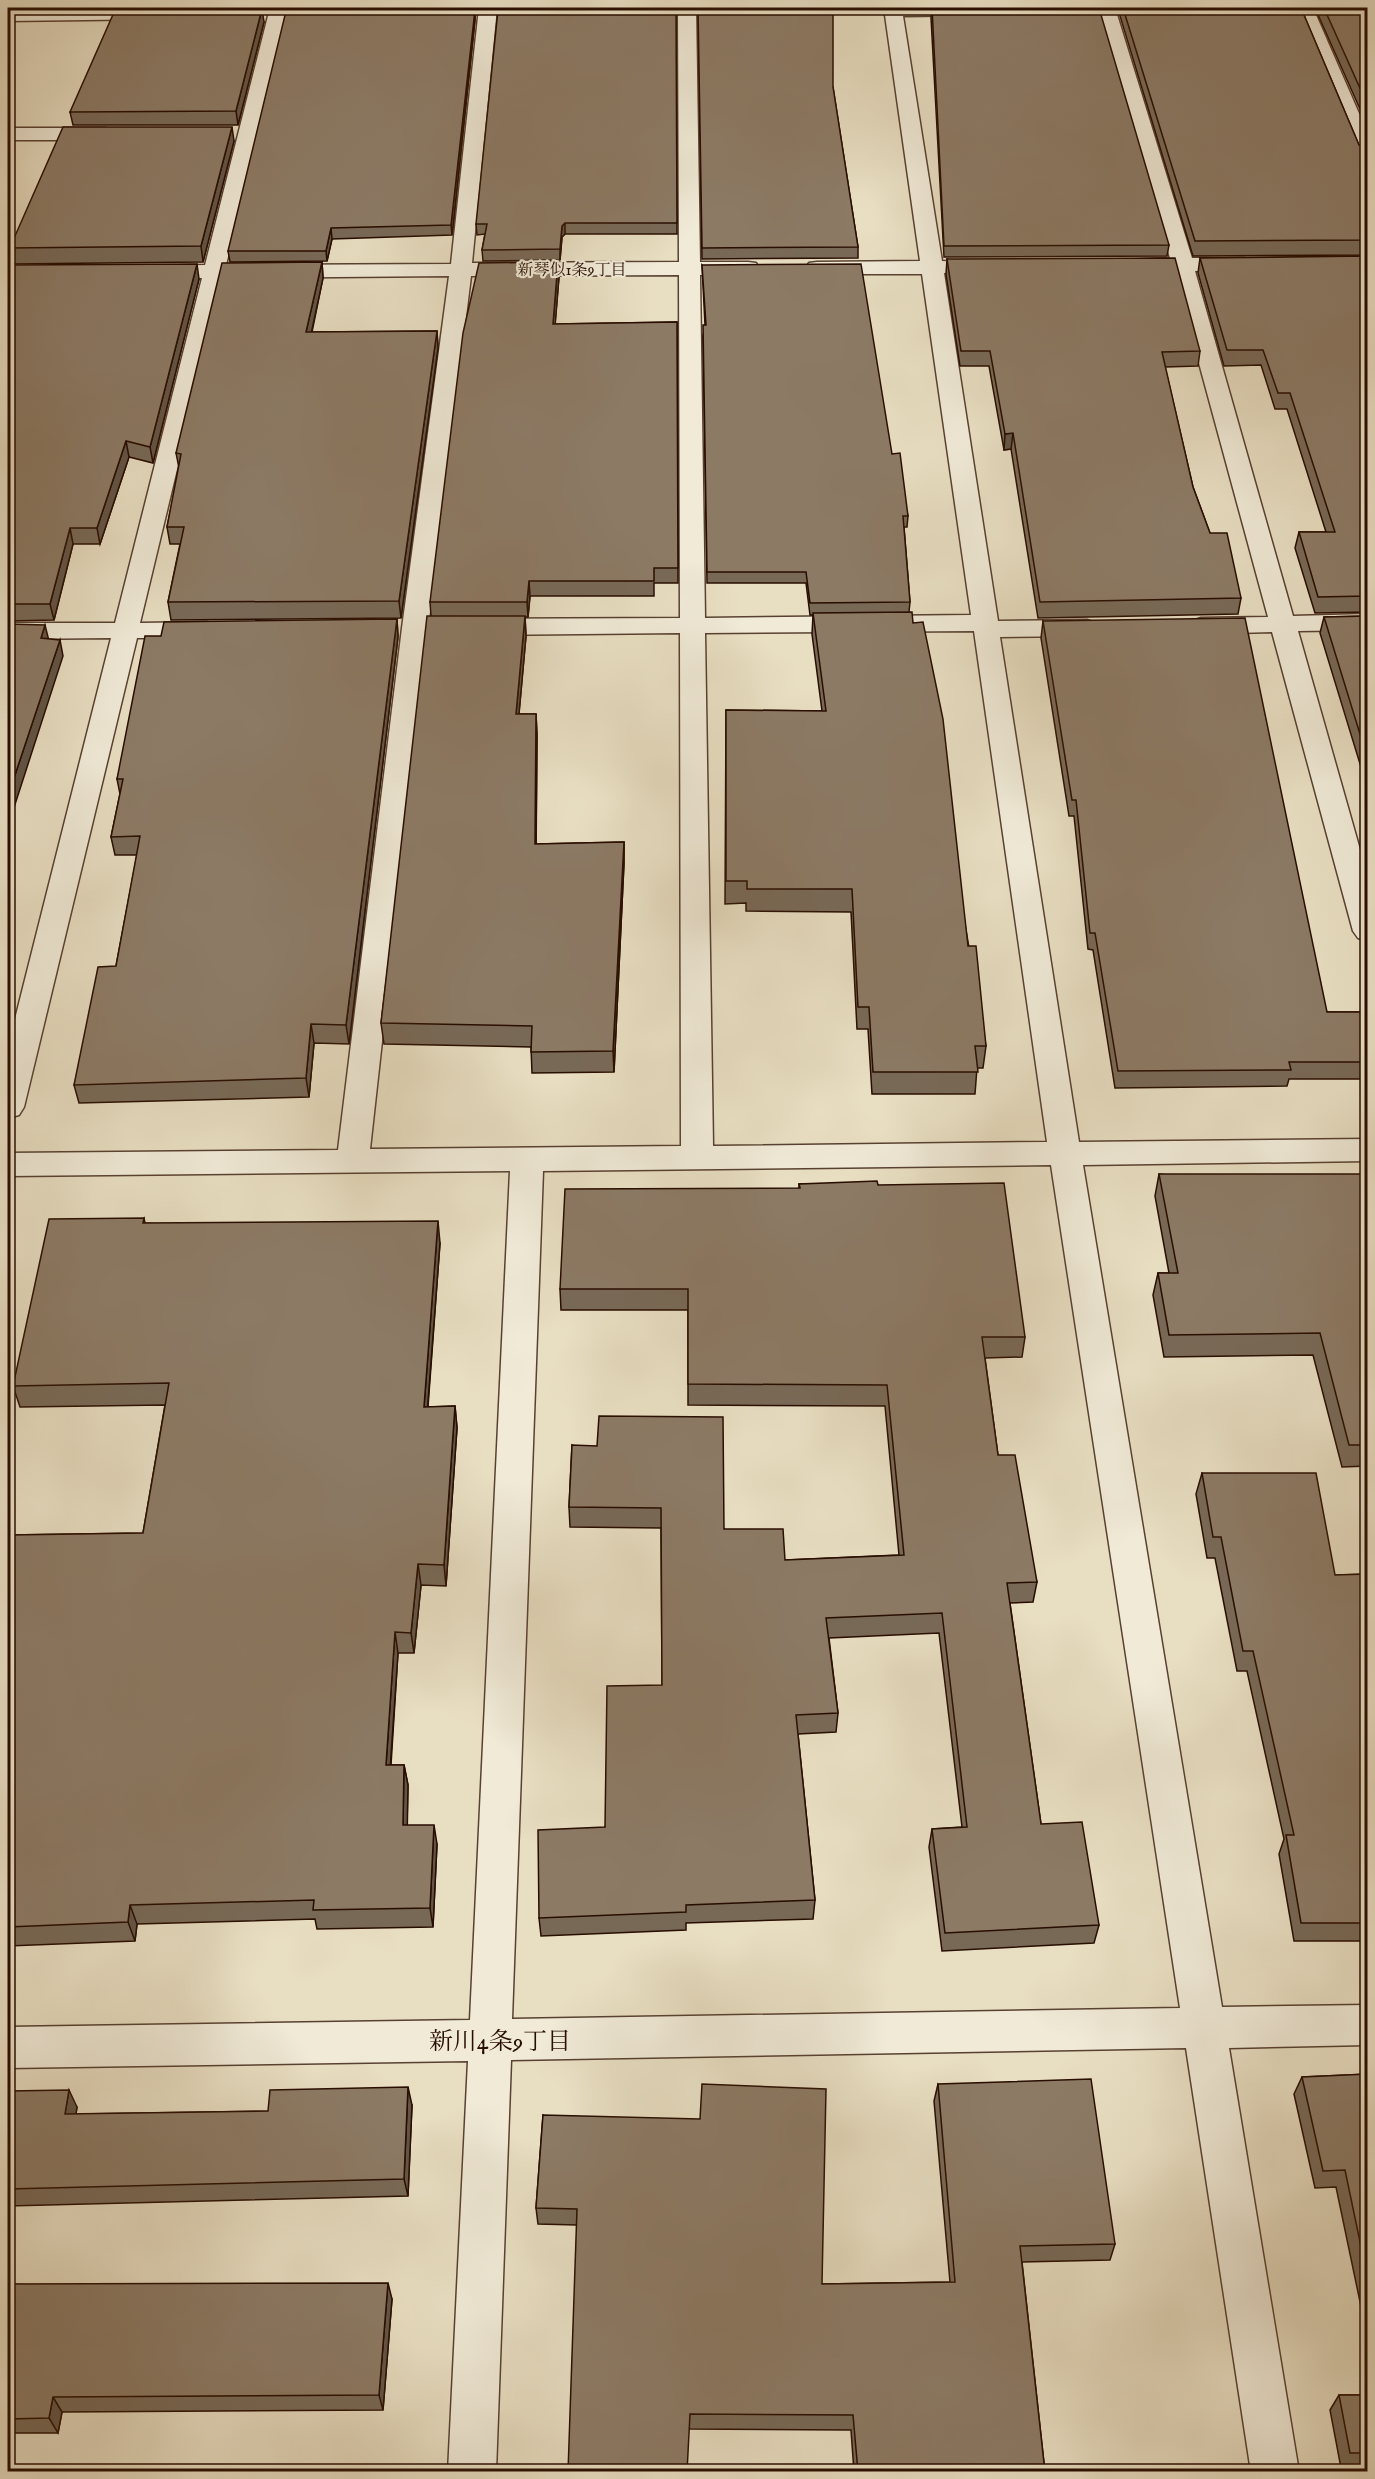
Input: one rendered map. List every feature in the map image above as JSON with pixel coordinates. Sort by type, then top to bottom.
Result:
[{"type":"street","points":[[1083,8],[1129,8]]},
{"type":"street","points":[[1106,8],[1183,265],[1368,931]]},
{"type":"street","points":[[1304,8],[1368,159]]},
{"type":"street","points":[[663,11],[687,9],[697,1157]]},
{"type":"street","points":[[1000,10],[894,9],[1065,1153],[1275,2472]]},
{"type":"street","points":[[353,1161],[426,627],[460,270],[488,11]]},
{"type":"street","points":[[8,1107],[214,272],[237,133],[278,12]]},
{"type":"street","points":[[8,16],[172,15]]},
{"type":"street","points":[[8,134],[122,134]]},
{"type":"street","points":[[1111,265],[1264,264]]},
{"type":"street","points":[[794,268],[980,267]]},
{"type":"street","points":[[134,272],[771,268]]},
{"type":"street","points":[[1177,627],[1368,622]]},
{"type":"street","points":[[426,627],[692,624],[1106,628]]},
{"type":"street","points":[[8,631],[229,630]]},
{"type":"street","points":[[8,1165],[1368,1150]]},
{"type":"street","points":[[472,2472],[527,1159]]},
{"type":"street","points":[[8,2048],[1368,2025]]},
{"type":"building","points":[[698,8],[833,8],[833,87],[858,247],[702,248]]},
{"type":"building","points":[[932,8],[1099,8],[1169,245],[944,246]]},
{"type":"building","points":[[1123,8],[1301,8],[1359,145],[1368,149],[1368,240],[1195,241]]},
{"type":"building","points":[[1324,8],[1368,8],[1368,106]]},
{"type":"building","points":[[262,9],[236,111],[70,112],[115,10]]},
{"type":"building","points":[[676,9],[677,223],[565,223],[562,226],[560,249],[482,250],[487,224],[476,224],[498,10]]},
{"type":"building","points":[[475,10],[451,225],[331,228],[326,251],[228,251],[286,11]]},
{"type":"building","points":[[63,127],[232,127],[201,246],[8,248],[8,232],[15,236]]},
{"type":"building","points":[[1368,256],[1368,596],[1318,597],[1299,532],[1335,532],[1290,393],[1278,393],[1263,350],[1227,350],[1200,258]]},
{"type":"building","points":[[1175,258],[1200,351],[1162,352],[1193,487],[1210,533],[1227,533],[1241,598],[1040,602],[1013,433],[1005,434],[990,351],[961,351],[947,259]]},
{"type":"building","points":[[322,262],[306,332],[437,331],[399,601],[168,602],[184,527],[167,527],[181,454],[176,453],[222,263]]},
{"type":"building","points":[[558,262],[553,324],[677,322],[678,568],[654,568],[654,581],[529,581],[527,602],[430,602],[463,333],[479,263]]},
{"type":"building","points":[[197,264],[150,447],[126,441],[97,528],[70,528],[50,604],[8,604],[8,265]]},
{"type":"building","points":[[861,264],[892,454],[900,453],[908,516],[903,516],[910,602],[810,603],[806,572],[707,572],[703,325],[706,325],[702,265]]},
{"type":"building","points":[[912,612],[913,623],[923,622],[943,719],[968,946],[976,946],[986,1046],[975,1046],[978,1072],[873,1072],[869,1007],[858,1007],[852,889],[747,889],[747,881],[726,881],[726,710],[826,711],[813,613]]},
{"type":"building","points":[[427,616],[525,616],[516,714],[536,714],[535,844],[624,842],[613,1051],[531,1052],[532,1026],[381,1023]]},
{"type":"building","points":[[1368,616],[1368,760],[1324,617]]},
{"type":"building","points":[[1245,618],[1327,1012],[1368,1012],[1368,1062],[1289,1062],[1291,1070],[1118,1071],[1095,933],[1090,933],[1076,800],[1072,800],[1043,621]]},
{"type":"building","points":[[397,619],[346,1025],[311,1024],[306,1078],[74,1085],[98,967],[116,966],[140,836],[111,837],[123,779],[117,779],[145,636],[161,636],[164,622]]},
{"type":"building","points":[[8,624],[45,625],[41,638],[60,640],[8,796]]},
{"type":"building","points":[[1159,1174],[1361,1174],[1368,1199],[1368,1445],[1349,1445],[1320,1333],[1169,1335],[1158,1273],[1178,1273]]},
{"type":"building","points":[[877,1181],[878,1185],[1004,1183],[1025,1337],[982,1337],[998,1455],[1015,1455],[1037,1582],[1007,1583],[1041,1824],[1082,1822],[1099,1925],[945,1933],[932,1829],[967,1827],[942,1613],[826,1618],[838,1713],[796,1715],[815,1900],[686,1905],[686,1912],[539,1918],[538,1830],[605,1827],[607,1686],[662,1685],[661,1508],[569,1507],[572,1445],[597,1446],[599,1416],[723,1417],[724,1529],[783,1529],[785,1560],[904,1555],[887,1385],[688,1384],[688,1289],[560,1289],[565,1189],[800,1188],[799,1184]]},
{"type":"building","points":[[144,1218],[143,1223],[438,1221],[424,1407],[455,1406],[444,1565],[418,1564],[411,1633],[395,1632],[386,1765],[404,1765],[403,1825],[434,1825],[430,1908],[313,1910],[314,1900],[130,1905],[128,1922],[8,1927],[8,1535],[143,1533],[169,1383],[13,1386],[49,1219]]},
{"type":"building","points":[[1202,1473],[1316,1473],[1335,1575],[1368,1574],[1368,1923],[1301,1923],[1286,1835],[1294,1835],[1253,1651],[1243,1651],[1221,1537],[1213,1537]]},
{"type":"building","points":[[1368,2074],[1368,2280],[1345,2170],[1323,2171],[1302,2077]]},
{"type":"building","points":[[1091,2079],[1115,2244],[1020,2246],[1045,2472],[858,2472],[853,2415],[690,2414],[687,2472],[568,2472],[577,2209],[536,2208],[543,2115],[700,2119],[702,2084],[826,2089],[822,2284],[955,2282],[938,2084]]},
{"type":"building","points":[[408,2087],[404,2179],[8,2189],[8,2091],[69,2090],[65,2114],[268,2111],[270,2090]]},
{"type":"building","points":[[388,2283],[379,2395],[53,2397],[49,2418],[8,2419],[8,2284]]},
{"type":"building","points":[[1339,2395],[1368,2395],[1368,2453],[1350,2453]]},
{"type":"district","name":"新琴似1条9丁目","points":[[572,269]]},
{"type":"district","name":"新川4条9丁目","points":[[500,2041]]}]
